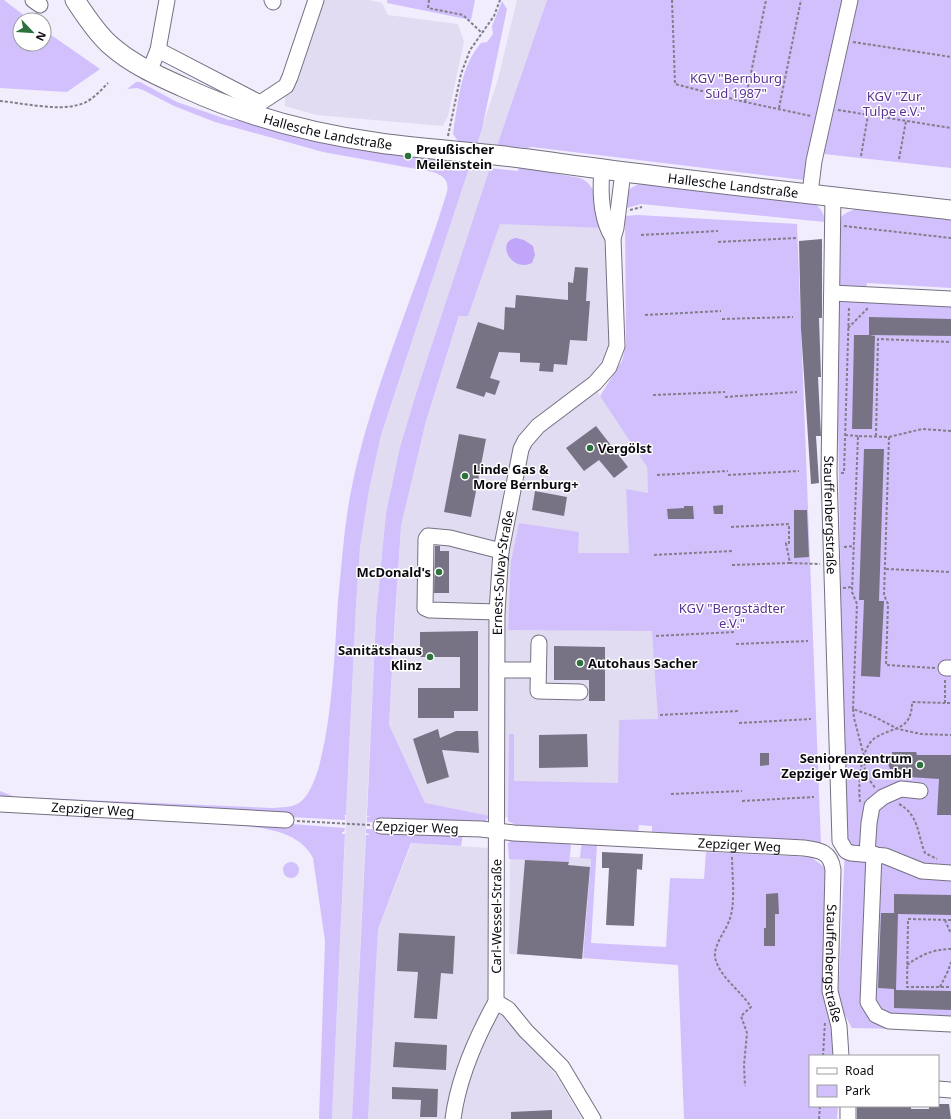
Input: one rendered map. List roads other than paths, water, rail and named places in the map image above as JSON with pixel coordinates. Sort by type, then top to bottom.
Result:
[{"type":"main road","name":"Hallesche Landstraße","points":[[75,0],[91,24],[109,44],[149,72],[228,106],[258,109],[354,139],[449,152],[515,157],[602,170],[951,210]]},
{"type":"street","points":[[149,72],[158,50],[167,0]]},
{"type":"street","points":[[158,50],[258,109],[286,86],[316,0]]},
{"type":"street","points":[[810,193],[814,161],[829,114],[850,0]]},
{"type":"street","name":"Ernest-Solvay-Straße","points":[[602,170],[600,193],[608,229],[613,238]]},
{"type":"street","name":"Ernest-Solvay-Straße","points":[[496,830],[497,612],[501,551],[518,462],[525,441],[538,426],[604,375],[614,357],[617,332],[613,238],[616,228],[623,172]]},
{"type":"street","name":"Stauffenbergstraße","points":[[833,196],[829,474],[843,844]]},
{"type":"street","points":[[832,293],[951,299]]},
{"type":"street","points":[[497,612],[430,610],[425,608],[426,540],[428,536],[450,538],[501,551]]},
{"type":"street","points":[[539,643],[538,691],[580,692]]},
{"type":"street","points":[[497,670],[538,670]]},
{"type":"street","points":[[920,791],[901,789],[883,797],[872,806],[869,823],[871,854],[868,1002],[876,1015],[889,1021],[951,1024]]},
{"type":"street","name":"Zepziger Weg","points":[[0,804],[286,820]]},
{"type":"street","name":"Zepziger Weg","points":[[381,826],[496,830],[514,833],[732,845],[828,859]]},
{"type":"street","name":"Carl-Wessel-Straße","points":[[453,1119],[462,1081],[485,1022],[496,1002],[496,830]]},
{"type":"street","points":[[843,844],[837,861],[828,859],[832,843],[843,844],[871,854],[893,858],[922,871],[951,873]]},
{"type":"street","name":"Stauffenbergstraße","points":[[828,859],[830,991],[839,1026],[841,1055]]},
{"type":"street","points":[[496,1002],[508,1009],[526,1031],[562,1067],[593,1119]]},
{"type":"street","points":[[939,1089],[951,1090]]},
{"type":"street","points":[[848,1107],[848,1119]]},
{"type":"place","name":"Preußischer Meilenstein","points":[[408,156]]},
{"type":"place","name":"Vergölst","points":[[590,448]]},
{"type":"place","name":"Linde Gas & More Bernburg+","points":[[465,476]]},
{"type":"place","name":"McDonald's","points":[[439,572]]},
{"type":"place","name":"Sanitätshaus Klinz","points":[[430,657]]},
{"type":"place","name":"Autohaus Sacher","points":[[580,663]]},
{"type":"place","name":"Seniorenzentrum Zepziger Weg GmbH","points":[[920,765]]},
{"type":"park label","name":"KGV \"Bernburg Süd 1987\"","points":[[736,86]]},
{"type":"park label","name":"KGV \"Zur Tulpe e.V.\"","points":[[894,104]]},
{"type":"park label","name":"KGV \"Bergstädter e.V.\"","points":[[732,616]]}]
